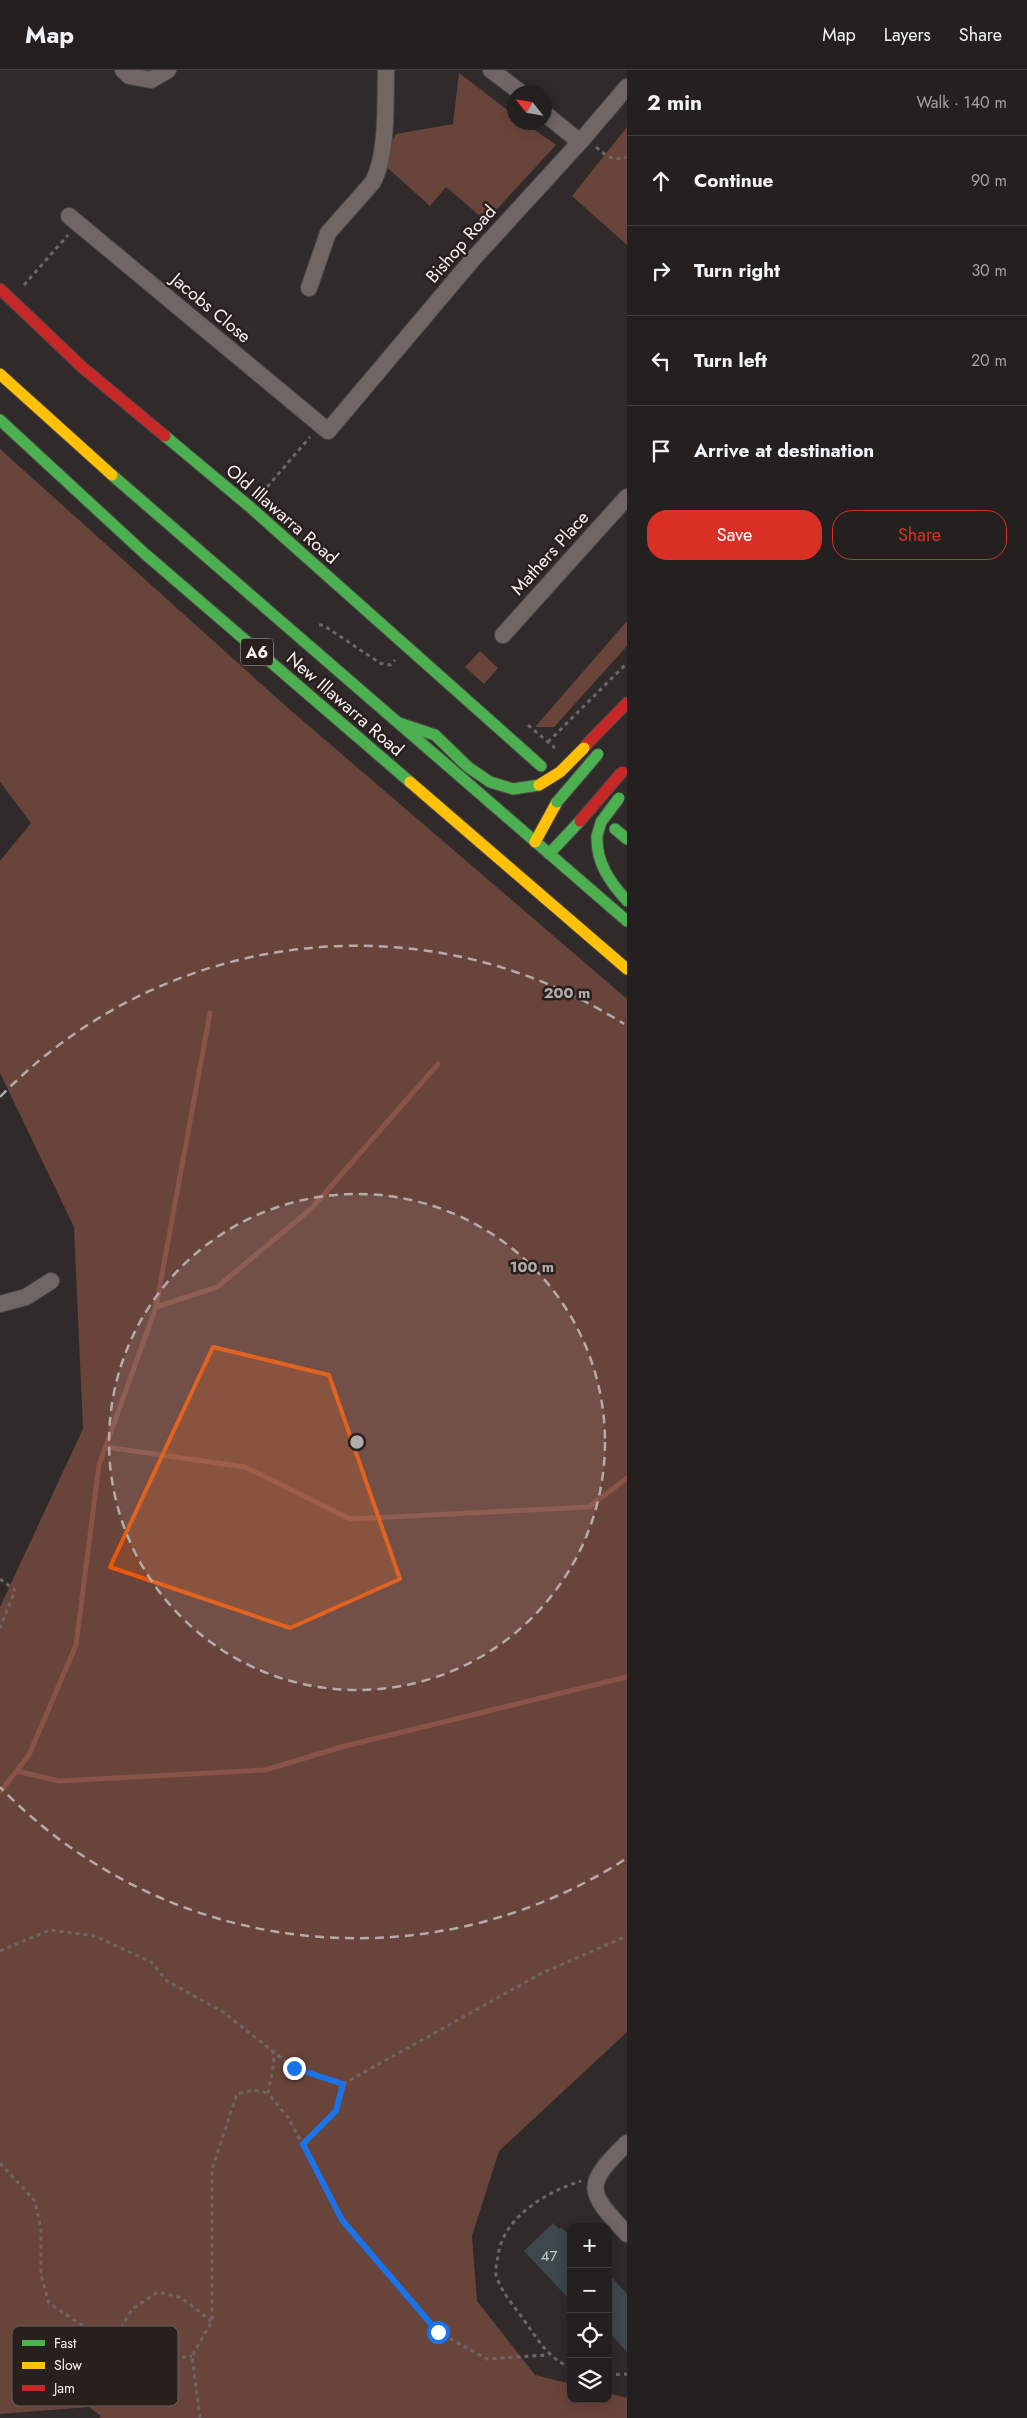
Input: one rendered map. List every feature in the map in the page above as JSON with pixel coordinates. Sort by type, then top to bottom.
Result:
[{"type":"main road","name":"Old Illawarra Road","points":[[0,289],[82,366],[250,508],[541,766]]},
{"type":"main road","name":"New Illawarra Road","points":[[0,374],[76,445],[399,723],[533,846],[627,921]]},
{"type":"main road","name":"New Illawarra Road","points":[[0,420],[144,553],[525,875],[627,969]]},
{"type":"main road","points":[[399,723],[432,733],[476,773],[494,784],[514,790],[539,785],[560,772],[627,703]]},
{"type":"main road","points":[[533,846],[557,802],[601,751]]},
{"type":"main road","points":[[546,857],[580,821],[624,769]]},
{"type":"main road","points":[[627,788],[607,813],[597,836],[596,849],[601,865],[627,902]]},
{"type":"main road","points":[[615,829],[627,839]]},
{"type":"street","points":[[123,70],[129,76],[151,80],[168,70]]},
{"type":"street","points":[[309,288],[328,233],[377,174],[382,140],[386,70]]},
{"type":"street","points":[[491,70],[511,85]]},
{"type":"street","name":"Bishop Road","points":[[324,429],[627,86]]},
{"type":"street","points":[[552,118],[582,139]]},
{"type":"street","name":"Jacobs Close","points":[[74,220],[324,429]]},
{"type":"street","name":"Mathers Place","points":[[503,636],[627,498]]},
{"type":"street","points":[[0,1304],[26,1297],[51,1281]]},
{"type":"street","points":[[627,2143],[596,2176],[596,2197],[627,2234]]},
{"type":"path","points":[[582,139],[612,159],[620,160],[627,157]]},
{"type":"path","points":[[20,289],[74,220]]},
{"type":"path","points":[[257,499],[324,429]]},
{"type":"path","points":[[295,632],[309,626],[323,625],[380,663],[390,665],[408,650]]},
{"type":"path","points":[[548,742],[627,663]]},
{"type":"path","points":[[0,1579],[15,1590],[0,1628]]},
{"type":"path","points":[[0,1951],[50,1930],[95,1936],[151,1962],[167,1980],[223,2012],[294,2068],[343,2084]]},
{"type":"path","points":[[303,2144],[336,2111],[343,2084],[542,1973],[627,1936]]},
{"type":"path","points":[[268,2093],[274,2063],[273,2050]]},
{"type":"path","points":[[200,2418],[192,2356],[212,2321],[212,2169],[237,2094],[253,2090],[268,2093],[289,2118],[342,2220],[438,2332],[487,2360],[548,2354]]},
{"type":"path","points":[[0,2163],[35,2201],[41,2230],[41,2275],[49,2303],[83,2326]]},
{"type":"path","points":[[567,2366],[548,2354],[504,2292],[495,2273],[499,2244],[508,2228],[548,2194],[596,2176]]},
{"type":"path","points":[[122,2326],[132,2309],[158,2292],[182,2298],[212,2321]]},
{"type":"path","points":[[178,2358],[192,2356]]},
{"type":"path","points":[[612,2375],[627,2374]]},
{"type":"highlighted area","points":[[213,1347],[329,1375],[400,1579],[290,1628],[110,1567]]},
{"type":"shaded area","points":[[459,73],[507,110],[507,130],[535,130],[556,145],[486,221],[446,187],[430,206],[381,162],[396,134],[453,124]]},
{"type":"shaded area","points":[[627,127],[627,245],[572,196]]},
{"type":"shaded area","points":[[0,449],[288,708],[627,999],[627,2032],[499,2151],[472,2236],[477,2301],[535,2375],[567,2383],[567,2403],[612,2403],[612,2394],[627,2398],[627,2418],[99,2418],[101,2416],[89,2407],[0,2414],[0,1607],[83,1429],[74,1227],[0,1073],[0,861],[31,823],[0,782]]},
{"type":"shaded area","points":[[627,621],[627,646],[554,727],[535,727]]},
{"type":"shaded area","points":[[480,651],[498,668],[484,684],[465,667]]},
{"type":"building","points":[[553,2223],[567,2233],[567,2297],[524,2251]]},
{"type":"building","points":[[612,2277],[627,2294],[627,2352],[612,2335]]},
{"type":"waterway","points":[[0,1792],[29,1755],[76,1645],[99,1465],[156,1307],[210,1013]]},
{"type":"waterway","points":[[156,1307],[217,1287],[312,1208],[438,1064]]},
{"type":"waterway","points":[[106,1447],[245,1467],[350,1519],[589,1507],[627,1478]]},
{"type":"waterway","points":[[17,1771],[59,1781],[265,1770],[345,1746],[627,1677]]},
{"type":"traffic: fast","points":[[0,420],[144,553],[410,782]]},
{"type":"traffic: fast","points":[[165,436],[250,507],[541,766]]},
{"type":"traffic: fast","points":[[112,475],[627,921]]},
{"type":"traffic: fast","points":[[399,723],[435,735],[468,767],[490,782],[513,789],[539,785]]},
{"type":"traffic: fast","points":[[557,802],[598,754]]},
{"type":"traffic: fast","points":[[597,836],[601,822],[619,798]]},
{"type":"traffic: fast","points":[[549,854],[580,821]]},
{"type":"traffic: fast","points":[[615,829],[627,839]]},
{"type":"traffic: fast","points":[[597,836],[597,846],[605,872],[627,901]]},
{"type":"traffic: slow","points":[[0,374],[112,475]]},
{"type":"traffic: slow","points":[[539,785],[560,772],[584,748]]},
{"type":"traffic: slow","points":[[410,782],[627,969]]},
{"type":"traffic: slow","points":[[535,842],[557,802]]},
{"type":"traffic: jam","points":[[0,289],[82,367],[165,436]]},
{"type":"traffic: jam","points":[[586,745],[627,703]]},
{"type":"traffic: jam","points":[[580,821],[622,772]]},
{"type":"route","points":[[294,2068],[343,2084],[336,2111],[303,2144],[342,2220],[438,2332]]}]
